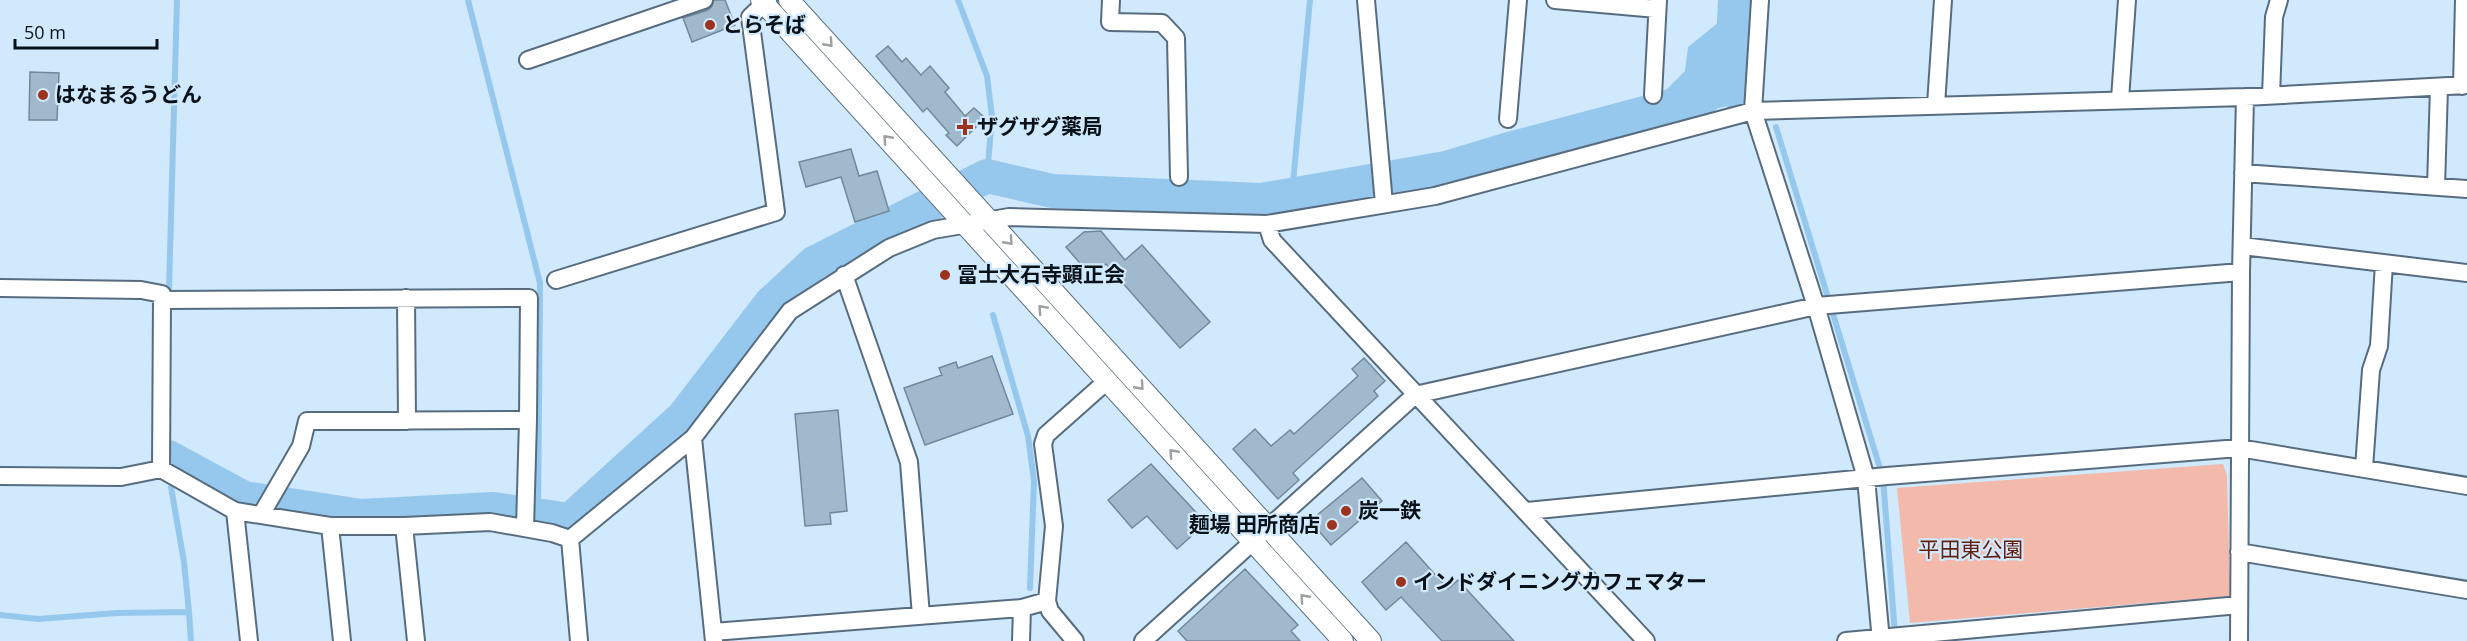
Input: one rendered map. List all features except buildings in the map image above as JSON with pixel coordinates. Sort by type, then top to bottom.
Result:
[{"type":"street","points":[[528,60],[704,0]]},
{"type":"street","points":[[789,0],[1371,641]]},
{"type":"street","points":[[1112,0],[1110,22],[1162,23],[1176,38],[1179,177]]},
{"type":"street","points":[[1366,0],[1383,199]]},
{"type":"street","points":[[1508,119],[1518,0]]},
{"type":"street","points":[[1555,0],[1657,4],[1653,95]]},
{"type":"street","points":[[1760,0],[1753,111],[1825,305],[1876,477],[1888,638]]},
{"type":"street","points":[[1936,105],[1942,0]]},
{"type":"street","points":[[2120,99],[2127,0]]},
{"type":"street","points":[[2271,95],[2274,17],[2279,0]]},
{"type":"street","points":[[570,539],[693,438],[790,311],[889,248],[933,230],[1009,217],[1267,224],[1383,199],[1435,196],[1753,111],[2245,96],[2465,86],[2464,0]]},
{"type":"street","points":[[556,280],[776,212],[750,17],[764,1],[1343,641]]},
{"type":"street","points":[[2436,186],[2439,87]]},
{"type":"street","points":[[2239,641],[2239,448],[2245,96]]},
{"type":"street","points":[[2243,173],[2467,189]]},
{"type":"street","points":[[1267,224],[1272,240],[1646,641]]},
{"type":"street","points":[[2242,246],[2467,273]]},
{"type":"street","points":[[2364,468],[2371,370],[2379,346],[2384,263]]},
{"type":"street","points":[[1143,641],[1415,395],[1825,305],[2241,272]]},
{"type":"street","points":[[844,275],[909,462],[921,616]]},
{"type":"street","points":[[0,288],[141,291],[162,294],[161,469]]},
{"type":"street","points":[[406,298],[407,421]]},
{"type":"street","points":[[162,300],[529,298],[525,519]]},
{"type":"street","points":[[1075,641],[1050,611],[1047,601],[1054,526],[1042,444],[1046,435],[1108,381]]},
{"type":"street","points":[[266,506],[301,446],[307,421],[528,420]]},
{"type":"street","points":[[693,438],[713,636],[1022,608],[1047,601]]},
{"type":"street","points":[[1527,511],[1876,477],[2239,448],[2467,486]]},
{"type":"street","points":[[0,476],[120,477],[161,469],[235,511],[266,506],[330,526],[404,526],[525,519],[552,533],[570,539]]},
{"type":"street","points":[[235,511],[249,641]]},
{"type":"street","points":[[330,526],[342,641]]},
{"type":"street","points":[[404,526],[416,641]]},
{"type":"street","points":[[570,539],[579,641]]},
{"type":"street","points":[[2239,552],[2467,590]]},
{"type":"street","points":[[1846,641],[2239,605]]},
{"type":"street","points":[[1021,641],[1022,608]]},
{"type":"green space","name":"平田東公園","points":[[2223,464],[2227,475],[2230,596],[1910,623],[1897,488]]},
{"type":"water","points":[[1719,22],[1751,22],[1747,90],[1740,103],[1664,121],[1658,98],[1685,71],[1688,47]]},
{"type":"waterway","points":[[169,289],[177,0]]},
{"type":"waterway","points":[[468,0],[540,283],[538,515]]},
{"type":"waterway","points":[[958,0],[987,76],[992,117],[987,176]]},
{"type":"waterway","points":[[1292,194],[1310,0]]},
{"type":"waterway","points":[[1735,0],[1731,88],[1743,98]]},
{"type":"waterway","points":[[168,457],[244,498],[361,516],[493,509],[570,520],[683,417],[770,304],[814,263],[987,176],[1052,191],[1261,200],[1446,168],[1705,97]]},
{"type":"waterway","points":[[1776,127],[1883,478],[1895,634]]},
{"type":"waterway","points":[[993,315],[1028,436],[1034,481],[1030,588]]},
{"type":"waterway","points":[[0,615],[38,619],[117,613],[189,612],[184,562],[171,487]]},
{"type":"waterway","points":[[189,612],[191,641]]},
{"type":"place","name":"とらそば","points":[[710,25]]},
{"type":"place","name":"はなまるうどん","points":[[43,95]]},
{"type":"place","name":"ザグザグ薬局","points":[[965,127]]},
{"type":"place","name":"冨士大石寺顕正会","points":[[945,275]]},
{"type":"place","name":"炭一鉄","points":[[1346,511]]},
{"type":"place","name":"麺場 田所商店","points":[[1332,525]]},
{"type":"place","name":"インドダイニングカフェマター","points":[[1401,582]]}]
